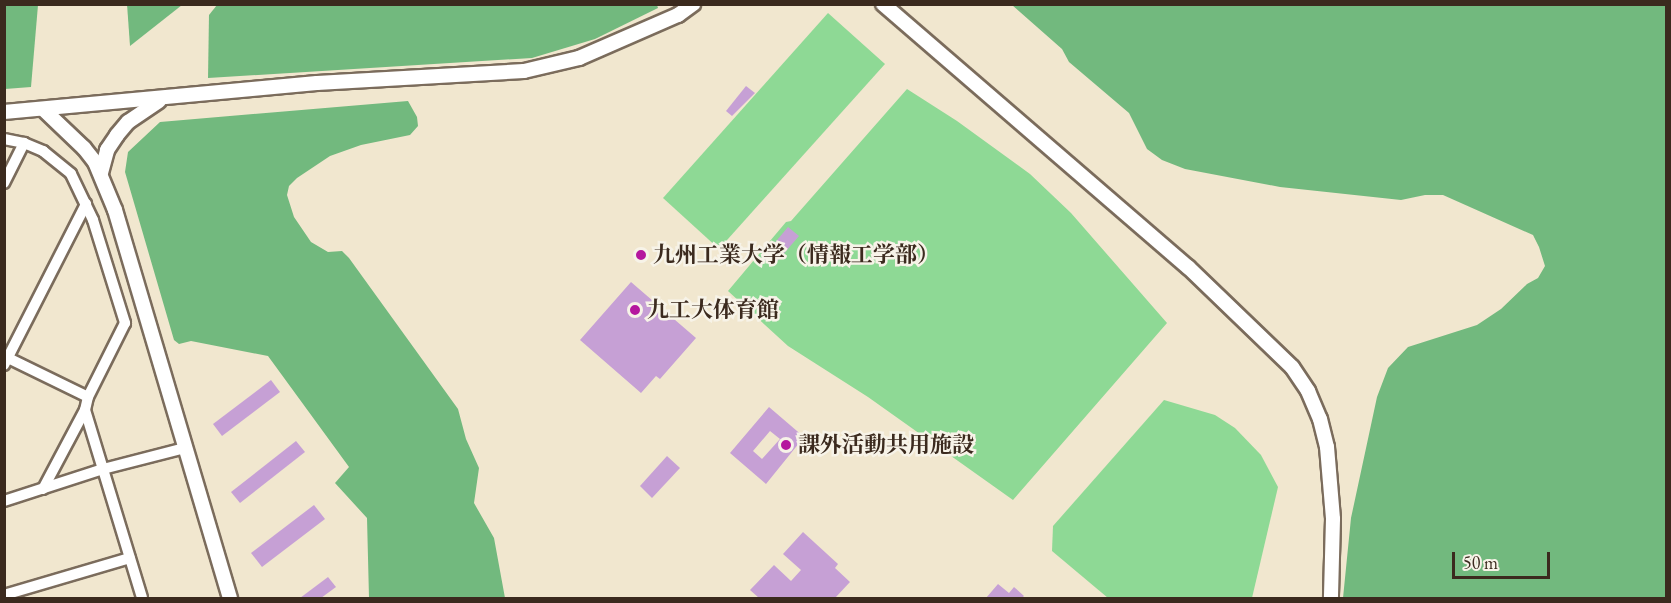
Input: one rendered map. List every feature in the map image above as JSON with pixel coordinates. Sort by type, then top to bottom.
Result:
[{"type":"street","points":[[4,112],[317,82],[524,71],[579,58],[678,15],[693,4]]},
{"type":"street","points":[[883,4],[1188,267],[1292,367],[1308,391],[1320,419],[1327,447],[1333,519],[1331,598]]},
{"type":"street","points":[[101,173],[106,150],[117,135],[128,122],[163,98]]},
{"type":"street","points":[[43,109],[84,148],[101,173],[115,210],[230,598]]},
{"type":"street","points":[[4,139],[24,143],[43,151],[71,174],[86,204],[126,322],[88,397],[85,410],[43,489]]},
{"type":"street","points":[[4,183],[24,143]]},
{"type":"street","points":[[86,204],[6,360],[88,397]]},
{"type":"street","points":[[85,410],[142,598]]},
{"type":"street","points":[[4,501],[103,469],[185,448]]},
{"type":"street","points":[[4,595],[130,558]]},
{"type":"green space","points":[[5,4],[38,5],[31,87],[5,89]]},
{"type":"green space","points":[[127,4],[182,4],[182,5],[130,46]]},
{"type":"green space","points":[[217,5],[657,5],[658,8],[595,39],[532,58],[208,78],[209,15]]},
{"type":"green space","points":[[1012,5],[1666,5],[1666,598],[1343,598],[1351,518],[1377,397],[1388,368],[1408,347],[1477,325],[1501,309],[1527,284],[1538,278],[1545,266],[1533,235],[1443,195],[1425,195],[1401,200],[1280,187],[1185,169],[1162,160],[1147,149],[1129,113],[1069,62],[1062,49]]},
{"type":"green space","points":[[828,13],[885,64],[719,249],[663,198]]},
{"type":"green space","points":[[907,89],[957,121],[1030,174],[1071,213],[1167,323],[1013,500],[868,397],[788,346],[728,291],[786,222],[791,221]]},
{"type":"green space","points":[[408,101],[417,117],[418,126],[410,135],[361,145],[330,156],[297,178],[289,186],[287,195],[294,217],[311,242],[328,252],[342,251],[349,258],[458,409],[466,439],[479,468],[474,503],[494,538],[505,598],[369,598],[367,518],[335,483],[349,467],[268,356],[191,341],[179,344],[174,340],[125,172],[128,152],[160,122]]},
{"type":"green space","points":[[1164,400],[1215,415],[1235,428],[1261,455],[1278,487],[1252,598],[1108,598],[1052,551],[1053,526]]},
{"type":"building","points":[[746,86],[755,93],[732,116],[726,111]]},
{"type":"building","points":[[788,227],[799,236],[773,266],[762,258]]},
{"type":"building","name":"九工大体育館","points":[[631,282],[696,338],[660,379],[656,376],[641,393],[580,340]]},
{"type":"building","points":[[271,380],[280,392],[222,436],[213,424]]},
{"type":"building","name":"課外活動共用施設","points":[[769,407],[804,437],[766,484],[730,453]],"holes":[[[770,431],[780,439],[762,459],[753,451]]]},
{"type":"building","points":[[296,441],[305,452],[240,503],[231,492]]},
{"type":"building","points":[[667,456],[680,468],[652,498],[640,486]]},
{"type":"building","points":[[314,505],[325,519],[262,567],[251,553]]},
{"type":"building","points":[[803,532],[838,564],[835,568],[850,582],[835,598],[759,598],[750,590],[774,565],[791,581],[801,570],[783,554]]},
{"type":"building","points":[[328,577],[336,587],[321,598],[300,598]]},
{"type":"building","points":[[998,584],[1009,593],[1014,587],[1024,596],[1022,598],[986,598]]},
{"type":"place","name":"九州工業大学（情報工学部）","points":[[641,255]]},
{"type":"place","name":"九工大体育館","points":[[635,310]]},
{"type":"place","name":"課外活動共用施設","points":[[786,445]]}]
